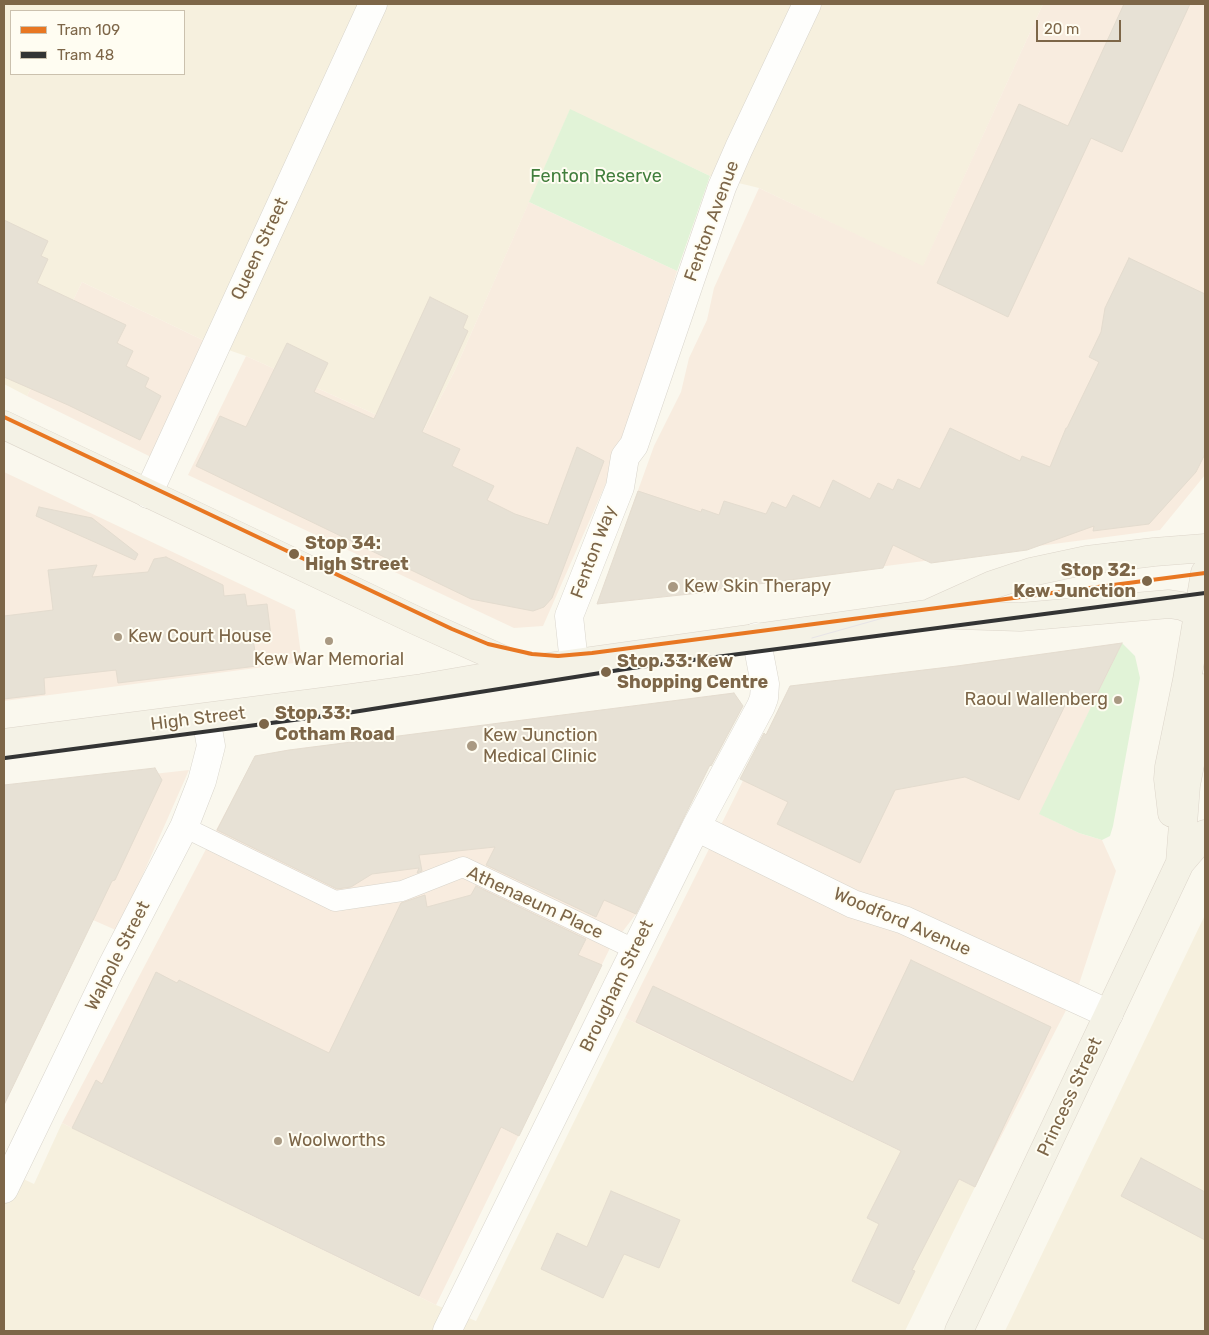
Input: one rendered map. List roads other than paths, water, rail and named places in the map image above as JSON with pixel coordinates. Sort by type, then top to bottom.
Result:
[{"type":"main road","points":[[4,425],[417,621],[526,670]]},
{"type":"main road","name":"High Street","points":[[926,614],[992,585],[1040,570],[1087,560],[1205,548]]},
{"type":"main road","points":[[1180,863],[1169,794],[1168,773],[1202,615],[1205,573]]},
{"type":"main road","name":"High Street","points":[[4,743],[206,718],[422,688],[526,670],[926,614],[1041,616],[1158,604],[1177,604],[1202,615]]},
{"type":"main road","name":"Princess Street","points":[[1180,863],[1186,785],[1205,688]]},
{"type":"main road","name":"Princess Street","points":[[959,1331],[1180,863],[1205,834]]},
{"type":"street","name":"Queen Street","points":[[148,494],[373,4]]},
{"type":"street","name":"Fenton Avenue","points":[[634,444],[722,187],[738,148],[807,4]]},
{"type":"street","name":"Fenton Way","points":[[574,664],[569,616],[620,487],[625,457],[634,444]]},
{"type":"street","name":"Brougham Street","points":[[447,1331],[696,827],[764,698],[765,684],[756,637]]},
{"type":"street","name":"Walpole Street","points":[[4,1189],[11,1157],[184,827],[202,781],[210,746],[206,718]]},
{"type":"street","name":"Athenaeum Place","points":[[184,827],[335,901],[402,891],[462,867],[636,950]]},
{"type":"street","name":"Woodford Avenue","points":[[696,827],[853,904],[904,920],[1109,1014]]},
{"type":"tram line","name":"109","points":[[4,417],[452,629],[488,644],[532,654],[558,656],[592,653],[1205,573]]},
{"type":"tram line","name":"48","points":[[5,758],[347,713],[632,668],[1205,593]]},
{"type":"tram line","points":[[812,638],[908,611]]},
{"type":"place","name":"Stop 34: High Street","points":[[294,554]]},
{"type":"place","name":"Stop 32: Kew Junction","points":[[1147,581]]},
{"type":"place","name":"Kew Skin Therapy","points":[[673,587]]},
{"type":"place","name":"Kew Court House","points":[[118,637]]},
{"type":"place","name":"Kew War Memorial","points":[[329,641]]},
{"type":"place","name":"Stop 33: Kew Shopping Centre","points":[[606,672]]},
{"type":"place","name":"Raoul Wallenberg","points":[[1118,700]]},
{"type":"place","name":"Stop 33: Cotham Road","points":[[264,724]]},
{"type":"place","name":"Kew Junction Medical Clinic","points":[[472,746]]},
{"type":"place","name":"Woolworths","points":[[278,1141]]},
{"type":"park label","name":"Fenton Reserve","points":[[596,177]]}]
